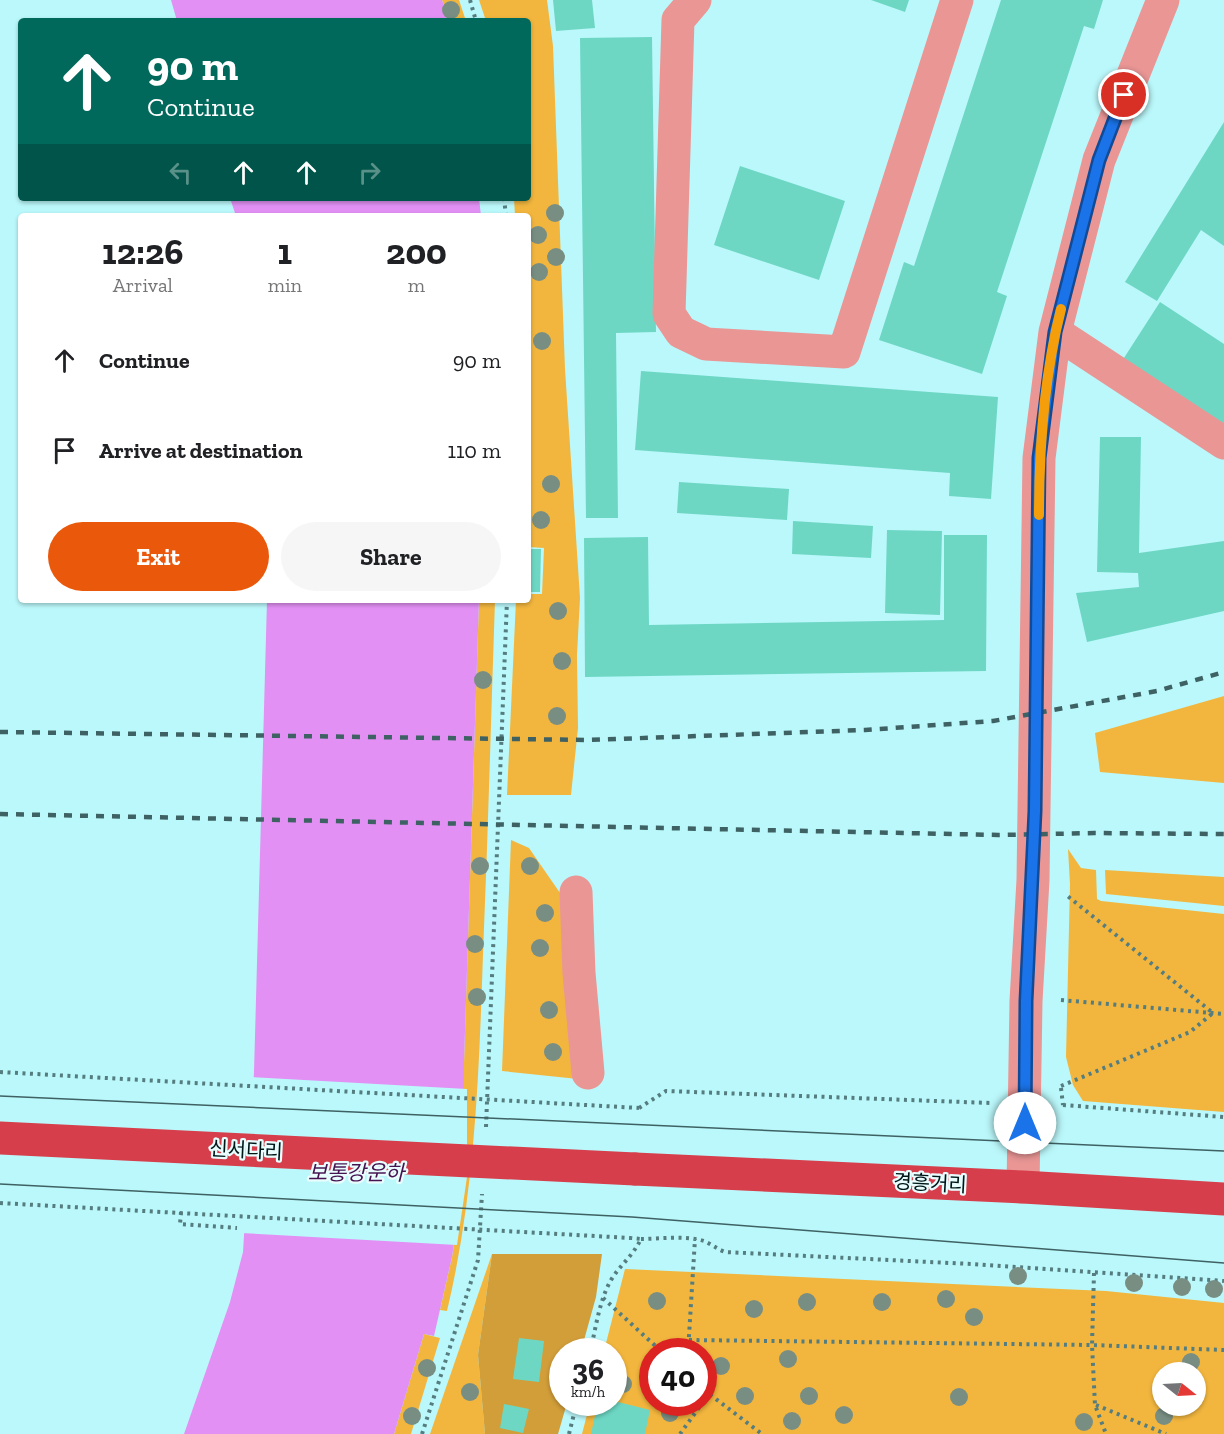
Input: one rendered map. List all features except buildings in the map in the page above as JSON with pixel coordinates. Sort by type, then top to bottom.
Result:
[{"type":"main road","name":"신서다리","points":[[0,1138],[635,1169]]},
{"type":"main road","name":"경흥거리","points":[[635,1169],[1224,1199]]},
{"type":"street","points":[[695,0],[678,20],[669,314],[681,332],[706,344],[844,352],[957,0]]},
{"type":"street","points":[[1023,1187],[1026,1001],[1033,880],[1039,458],[1055,332],[1099,160],[1163,0]]},
{"type":"street","points":[[1055,332],[1224,443]]},
{"type":"street","points":[[576,892],[579,973],[588,1073]]},
{"type":"path","points":[[470,0],[475,18]]},
{"type":"path","points":[[486,1129],[507,603]]},
{"type":"path","points":[[1064,905],[1064,893],[1213,1013]]},
{"type":"path","points":[[1061,988],[1061,1011]]},
{"type":"path","points":[[1061,1000],[1224,1014]]},
{"type":"path","points":[[1061,1086],[1190,1032],[1213,1013]]},
{"type":"path","points":[[0,1072],[639,1108],[666,1091],[1063,1105],[1224,1117]]},
{"type":"path","points":[[1061,1076],[1063,1105]]},
{"type":"path","points":[[422,1434],[478,1260],[483,1189]]},
{"type":"path","points":[[0,1203],[641,1239],[695,1239],[707,1242],[713,1248],[725,1252],[1224,1281]]},
{"type":"path","points":[[181,1212],[180,1224],[237,1228]]},
{"type":"path","points":[[593,1338],[603,1298],[612,1278],[634,1254],[641,1239]]},
{"type":"path","points":[[688,1338],[695,1239]]},
{"type":"path","points":[[1094,1272],[1092,1345],[1095,1404],[1107,1434]]},
{"type":"path","points":[[603,1298],[647,1338]]},
{"type":"path","points":[[717,1340],[1092,1345],[1224,1350]]},
{"type":"path","points":[[717,1402],[762,1434]]},
{"type":"path","points":[[1095,1404],[1166,1434]]},
{"type":"path","points":[[569,1434],[574,1416]]},
{"type":"path","points":[[680,1434],[693,1416]]},
{"type":"shaded area","points":[[442,0],[459,0],[465,18],[448,18]]},
{"type":"shaded area","points":[[479,0],[547,0],[553,46],[565,369],[580,598],[577,655],[578,728],[571,795],[507,795],[516,603],[531,603],[531,594],[542,594],[544,548],[531,547],[531,213],[515,213],[514,201],[531,201],[531,18],[485,18]]},
{"type":"shaded area","points":[[479,603],[495,603],[480,1044],[474,1134],[464,1223],[447,1311],[440,1310],[452,1257],[464,1177],[464,1063]]},
{"type":"shaded area","points":[[1224,696],[1224,783],[1100,772],[1095,733]]},
{"type":"shaded area","points":[[511,840],[529,848],[569,906],[578,1079],[502,1071]]},
{"type":"shaded area","points":[[1068,849],[1081,868],[1096,870],[1097,899],[1101,901],[1224,914],[1224,1112],[1083,1101],[1073,1085],[1066,1057],[1070,884]]},
{"type":"shaded area","points":[[1105,870],[1224,877],[1224,906],[1106,894]]},
{"type":"shaded area","points":[[492,1254],[478,1355],[485,1434],[430,1434]]},
{"type":"shaded area","points":[[492,1254],[602,1254],[596,1297],[585,1338],[549,1338],[549,1416],[563,1416],[558,1434],[485,1434],[478,1355]]},
{"type":"shaded area","points":[[625,1269],[1106,1291],[1224,1303],[1224,1434],[582,1434],[587,1416],[627,1416],[627,1338],[607,1338]]},
{"type":"shaded area","points":[[424,1334],[440,1338],[411,1434],[394,1434]]},
{"type":"water","points":[[171,0],[442,0],[448,18],[176,18]]},
{"type":"water","points":[[231,201],[479,201],[481,213],[235,213]]},
{"type":"water","name":"보통강운하","points":[[267,603],[479,603],[464,1063],[464,1177],[452,1257],[434,1336],[424,1334],[394,1434],[184,1434],[230,1302],[243,1252],[254,1072]]},
{"type":"pier","points":[[251,1077],[467,1089],[467,1177],[457,1245],[241,1233]]},
{"type":"tram line","points":[[0,1096],[1224,1151]]},
{"type":"tram line","points":[[0,1184],[632,1217],[1224,1263]]},
{"type":"railway","points":[[0,732],[588,740],[865,730],[993,721],[1157,691],[1224,672]]},
{"type":"railway","points":[[0,814],[998,835],[1224,834]]},
{"type":"slow traffic","points":[[1039,515],[1039,458],[1055,332],[1061,309]]},
{"type":"route","points":[[1025,1123],[1026,1001],[1035,811],[1039,458],[1055,332],[1099,160],[1124,95]]}]
